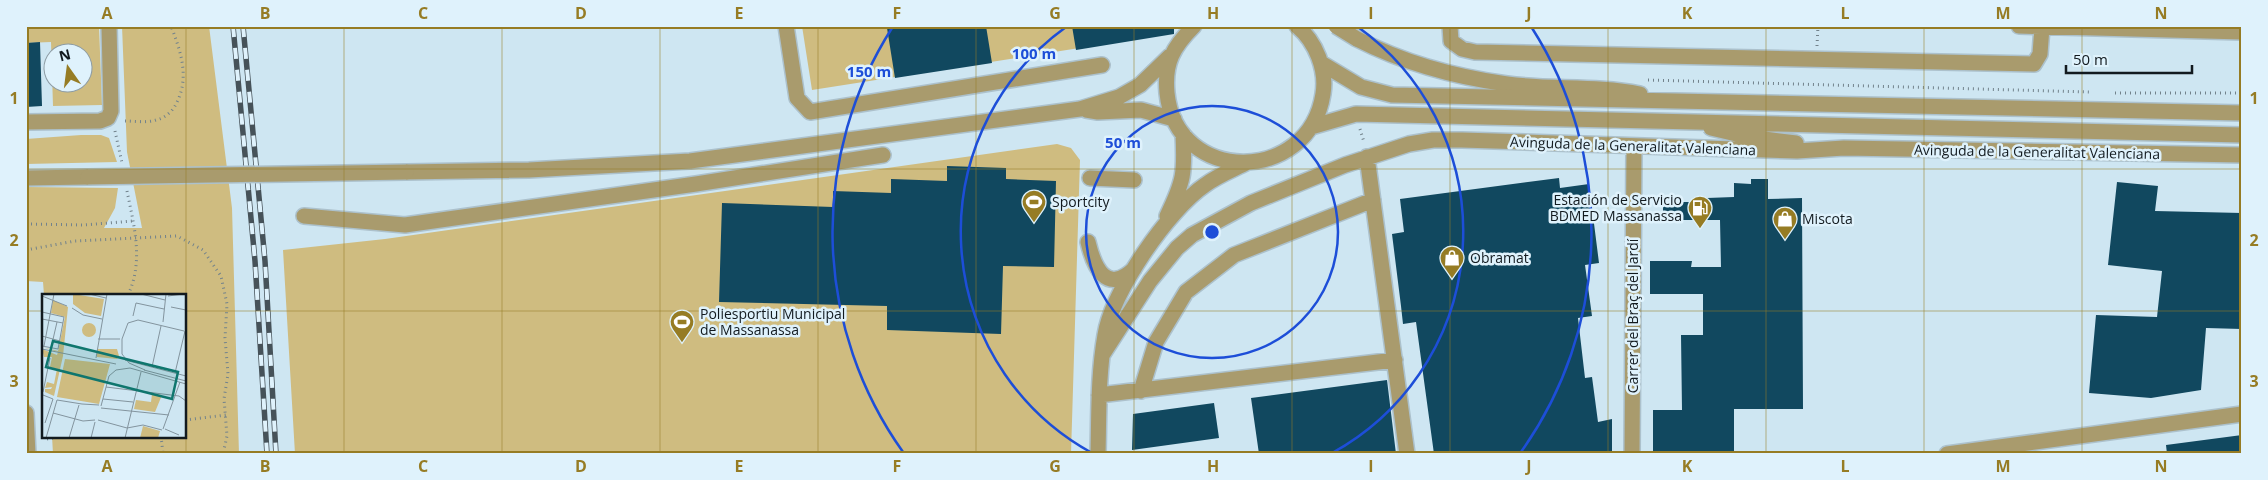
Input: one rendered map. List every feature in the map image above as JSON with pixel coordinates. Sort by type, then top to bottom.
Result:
[{"type":"street","points":[[26,122],[104,120],[108,118],[110,111],[109,26]]},
{"type":"street","points":[[786,26],[797,98],[810,112],[1102,65]]},
{"type":"street","points":[[26,178],[529,170],[690,160],[1080,109],[1119,97],[1140,85],[1170,56],[1184,33],[1194,26]]},
{"type":"street","points":[[1336,26],[1357,39],[1396,56],[1457,75],[1507,84],[1612,89],[1680,102]]},
{"type":"street","points":[[1450,26],[1451,42],[1462,50],[1475,52],[2034,64],[2040,54],[2042,27]]},
{"type":"street","points":[[2019,26],[2212,29],[2242,32]]},
{"type":"street","points":[[1170,56],[1166,82],[1168,101],[1174,119],[1183,134],[1211,156],[1228,162],[1261,162],[1290,150],[1302,140],[1312,127],[1322,103],[1324,90],[1321,64],[1313,44],[1300,27]]},
{"type":"street","points":[[1321,64],[1361,87],[1392,95],[2238,113]]},
{"type":"street","points":[[1080,109],[1098,112],[1141,110],[1174,119]]},
{"type":"street","points":[[1312,127],[1356,114],[2238,135]]},
{"type":"street","points":[[1682,121],[1749,137],[1844,148]]},
{"type":"street","points":[[1157,235],[1181,188],[1185,167],[1183,134]]},
{"type":"street","name":"Avinguda de la Generalitat Valenciana","points":[[1103,354],[1150,281],[1177,248],[1192,235],[1251,203],[1367,158],[1409,144],[1433,140],[1591,143],[1634,147],[1796,152],[1844,148],[2242,155]]},
{"type":"street","name":"Carrer del Braç del Jardí","points":[[1632,454],[1634,147]]},
{"type":"street","points":[[304,216],[405,225],[696,184],[883,155]]},
{"type":"street","points":[[1367,158],[1407,454]]},
{"type":"street","points":[[1098,454],[1099,395],[1105,333],[1121,292],[1145,250],[1188,200],[1204,185],[1246,163]]},
{"type":"street","points":[[1090,178],[1134,180]]},
{"type":"street","points":[[1141,390],[1156,342],[1186,292],[1234,255],[1373,200]]},
{"type":"street","points":[[1088,242],[1092,260],[1100,274],[1108,279],[1115,280],[1126,276],[1135,268]]},
{"type":"street","points":[[1099,395],[1395,360]]},
{"type":"street","points":[[26,413],[28,454]]},
{"type":"street","points":[[1947,454],[2242,414]]},
{"type":"path","points":[[125,121],[156,121],[172,111],[181,94],[184,65],[171,26]]},
{"type":"path","points":[[1816,84],[2096,92]]},
{"type":"path","points":[[2106,93],[2242,93]]},
{"type":"path","points":[[26,224],[84,225],[133,221]]},
{"type":"path","points":[[26,250],[75,241],[177,236],[203,250],[221,276],[228,304],[225,338],[228,374],[224,399],[227,436],[223,454]]},
{"type":"path","points":[[128,294],[134,280],[137,239]]},
{"type":"path","points":[[186,420],[226,414]]},
{"type":"path","points":[[47,440],[56,438]]},
{"type":"path","points":[[161,438],[163,454]]},
{"type":"shaded area","points":[[26,26],[99,26],[102,105],[53,106],[52,92],[92,92],[92,42],[26,43]]},
{"type":"shaded area","points":[[122,26],[209,26],[232,208],[239,454],[53,454],[52,438],[186,438],[186,294],[44,294],[43,282],[26,281],[26,187],[118,188],[115,208],[104,228],[142,228],[127,152]]},
{"type":"shaded area","points":[[802,26],[1161,26],[1162,35],[812,90]]},
{"type":"shaded area","points":[[101,135],[109,138],[117,162],[26,164],[26,139]]},
{"type":"shaded area","name":"Poliesportiu Municipal de Massanassa","points":[[1057,144],[1071,148],[1080,160],[1071,454],[295,454],[283,250],[385,239]]},
{"type":"building","points":[[895,26],[986,26],[992,63],[895,78],[887,28]]},
{"type":"building","points":[[1072,26],[1174,26],[1174,34],[1076,50]]},
{"type":"building","points":[[40,42],[42,106],[26,107],[26,43]]},
{"type":"building","points":[[947,166],[1006,168],[1006,179],[1056,181],[1054,267],[1003,266],[1001,334],[887,330],[887,306],[719,302],[722,203],[833,207],[833,191],[891,193],[891,179],[947,181]]},
{"type":"building","points":[[1559,178],[1560,188],[1589,184],[1599,263],[1585,265],[1592,316],[1578,318],[1585,378],[1592,377],[1598,422],[1612,419],[1612,454],[1434,454],[1416,322],[1403,324],[1392,234],[1404,232],[1400,199]]},
{"type":"building","points":[[1751,179],[1768,179],[1768,199],[1802,198],[1803,409],[1734,409],[1734,454],[1653,454],[1653,410],[1682,410],[1681,335],[1703,335],[1703,294],[1650,294],[1650,261],[1692,261],[1691,267],[1721,267],[1720,220],[1663,220],[1663,202],[1707,202],[1707,198],[1734,197],[1734,183],[1751,184]]},
{"type":"building","points":[[2117,182],[2158,186],[2155,211],[2242,213],[2242,329],[2206,328],[2201,390],[2151,398],[2089,393],[2096,315],[2157,317],[2162,271],[2108,265]]},
{"type":"building","points":[[1387,380],[1396,454],[1259,454],[1251,398]]},
{"type":"building","points":[[1214,403],[1219,438],[1132,450],[1133,414]]},
{"type":"building","points":[[2242,435],[2242,454],[2167,454],[2166,445]]},
{"type":"railway","points":[[233,26],[255,261],[267,454]]},
{"type":"railway","points":[[243,26],[265,261],[276,454]]},
{"type":"place","name":"Sportcity","points":[[1034,223]]},
{"type":"place","name":"Estación de Servicio BDMED Massanassa","points":[[1700,229]]},
{"type":"place","name":"Miscota","points":[[1785,240]]},
{"type":"place","name":"Obramat","points":[[1452,279]]},
{"type":"place","name":"Poliesportiu Municipal de Massanassa","points":[[682,343]]}]
